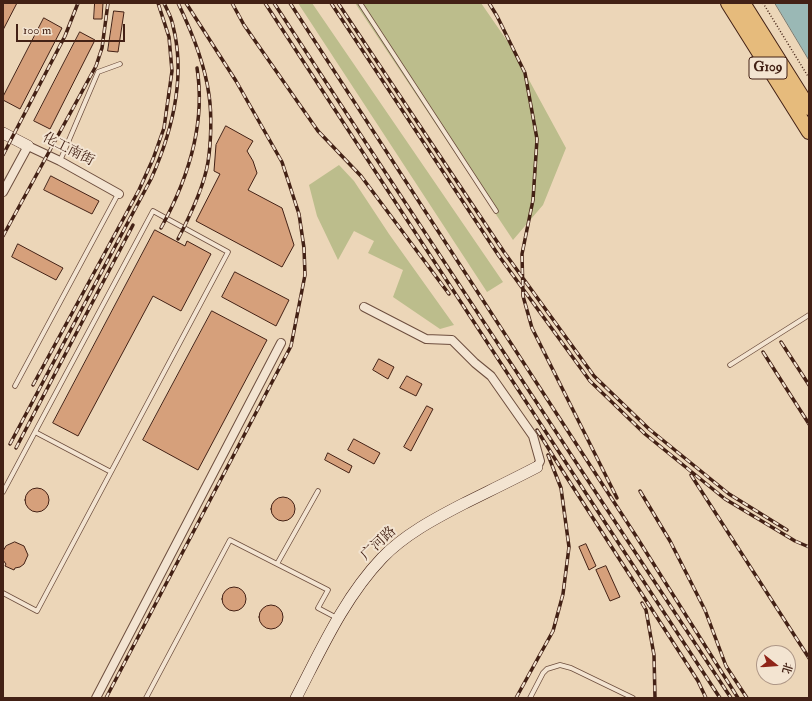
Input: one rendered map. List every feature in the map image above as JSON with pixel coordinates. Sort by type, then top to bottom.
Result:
[{"type":"highway","name":"G109","points":[[728,3],[809,132]]},
{"type":"highway","name":"G109","points":[[743,3],[809,108]]},
{"type":"street","name":"化工南街","points":[[3,133],[60,161],[118,194]]},
{"type":"street","points":[[3,192],[28,146]]},
{"type":"street","points":[[364,307],[426,339],[452,340],[475,363],[492,376],[533,436],[540,461],[536,468]]},
{"type":"street","points":[[96,698],[281,343]]},
{"type":"street","name":"广河路","points":[[296,698],[338,618],[370,571],[383,557],[399,543],[435,519],[536,468]]},
{"type":"lane","points":[[360,3],[496,211]]},
{"type":"lane","points":[[60,161],[98,72],[120,64]]},
{"type":"lane","points":[[15,386],[118,194]]},
{"type":"lane","points":[[3,492],[152,211],[228,252],[37,610],[3,593]]},
{"type":"lane","points":[[730,365],[809,315]]},
{"type":"lane","points":[[35,432],[111,472]]},
{"type":"lane","points":[[277,564],[318,491]]},
{"type":"lane","points":[[146,698],[230,540],[328,590],[318,608],[338,618]]},
{"type":"lane","points":[[530,698],[543,673],[547,669],[560,665],[571,668],[633,698]]},
{"type":"path","points":[[763,3],[809,78]]},
{"type":"green space","points":[[298,3],[312,3],[503,282],[487,292]]},
{"type":"green space","points":[[355,3],[481,3],[510,45],[566,148],[543,205],[513,240]]},
{"type":"green space","points":[[339,165],[354,181],[389,234],[454,325],[440,329],[393,297],[403,270],[368,253],[374,241],[354,231],[338,260],[317,216],[309,185]]},
{"type":"water","points":[[775,3],[809,3],[809,60]]},
{"type":"building","points":[[3,3],[17,3],[3,30]]},
{"type":"building","points":[[95,3],[103,3],[102,19],[94,19]]},
{"type":"building","points":[[114,11],[124,12],[118,52],[108,51]]},
{"type":"building","points":[[44,18],[62,28],[20,109],[3,100],[3,97]]},
{"type":"building","points":[[80,32],[95,40],[50,129],[34,121]]},
{"type":"building","points":[[226,126],[253,141],[247,151],[253,161],[257,173],[248,190],[282,208],[294,245],[282,267],[196,221],[220,174],[214,171],[216,145]]},
{"type":"building","points":[[51,176],[99,201],[92,214],[44,190]]},
{"type":"building","points":[[155,230],[185,246],[187,241],[211,254],[181,311],[153,296],[78,436],[53,423]]},
{"type":"building","points":[[18,244],[63,268],[56,280],[12,257]]},
{"type":"building","points":[[235,272],[289,300],[276,326],[222,297]]},
{"type":"building","points":[[212,311],[267,340],[198,470],[143,440]]},
{"type":"building","points":[[379,359],[394,367],[388,379],[373,370]]},
{"type":"building","points":[[407,376],[422,384],[416,396],[400,388]]},
{"type":"building","points":[[427,406],[433,409],[411,451],[404,447]]},
{"type":"building","points":[[354,439],[380,453],[374,464],[348,450]]},
{"type":"building","points":[[328,453],[352,466],[349,473],[325,460]]},
{"type":"building","points":[[37,488],[45,492],[49,500],[45,508],[37,512],[29,508],[25,500],[29,492]]},
{"type":"building","points":[[283,497],[291,501],[295,509],[291,517],[283,521],[275,517],[271,509],[275,501]]},
{"type":"building","points":[[15,542],[24,546],[28,555],[24,564],[15,568],[14,570],[5,566],[6,564],[3,560],[3,551],[6,546]]},
{"type":"building","points":[[586,544],[596,566],[589,570],[579,547]]},
{"type":"building","points":[[606,566],[620,597],[610,601],[596,570]]},
{"type":"building","points":[[234,587],[242,591],[246,599],[242,607],[234,611],[226,607],[222,599],[226,591]]},
{"type":"building","points":[[271,605],[279,609],[283,617],[279,625],[271,629],[263,625],[259,617],[263,609]]},
{"type":"railway","points":[[3,155],[65,36],[78,3]]},
{"type":"railway","points":[[3,236],[96,66],[102,48],[108,3]]},
{"type":"railway","points":[[33,385],[139,190],[153,159],[164,128],[172,71],[169,37],[158,3]]},
{"type":"railway","points":[[10,444],[151,179],[159,161],[171,123],[175,104],[178,65],[177,45],[171,17],[164,3]]},
{"type":"railway","points":[[178,3],[201,60],[209,95],[211,120],[210,146],[206,172],[196,201],[178,239]]},
{"type":"railway","points":[[106,698],[291,346],[305,275],[304,248],[299,214],[282,162],[236,81],[186,3]]},
{"type":"railway","points":[[232,3],[244,25],[318,131],[361,176],[449,294]]},
{"type":"railway","points":[[265,3],[720,698]]},
{"type":"railway","points":[[274,3],[731,698]]},
{"type":"railway","points":[[290,3],[636,536],[738,698]]},
{"type":"railway","points":[[331,3],[499,256],[590,381],[645,434],[725,499],[795,541],[809,547]]},
{"type":"railway","points":[[338,3],[504,252],[594,376],[649,429],[729,494],[787,530]]},
{"type":"railway","points":[[489,3],[525,73],[537,139],[533,200],[522,254],[523,296],[532,328],[617,498]]},
{"type":"railway","points":[[161,228],[171,209],[187,171],[197,130],[199,110],[197,68]]},
{"type":"railway","points":[[16,448],[133,225]]},
{"type":"railway","points":[[781,342],[809,385]]},
{"type":"railway","points":[[763,352],[809,424]]},
{"type":"railway","points":[[537,430],[698,681],[706,698]]},
{"type":"railway","points":[[516,698],[553,631],[563,594],[569,547],[561,488],[548,455]]},
{"type":"railway","points":[[691,475],[809,658]]},
{"type":"railway","points":[[640,491],[670,541],[705,610],[726,666],[747,698]]},
{"type":"railway","points":[[642,603],[646,610],[654,655],[655,698]]}]
